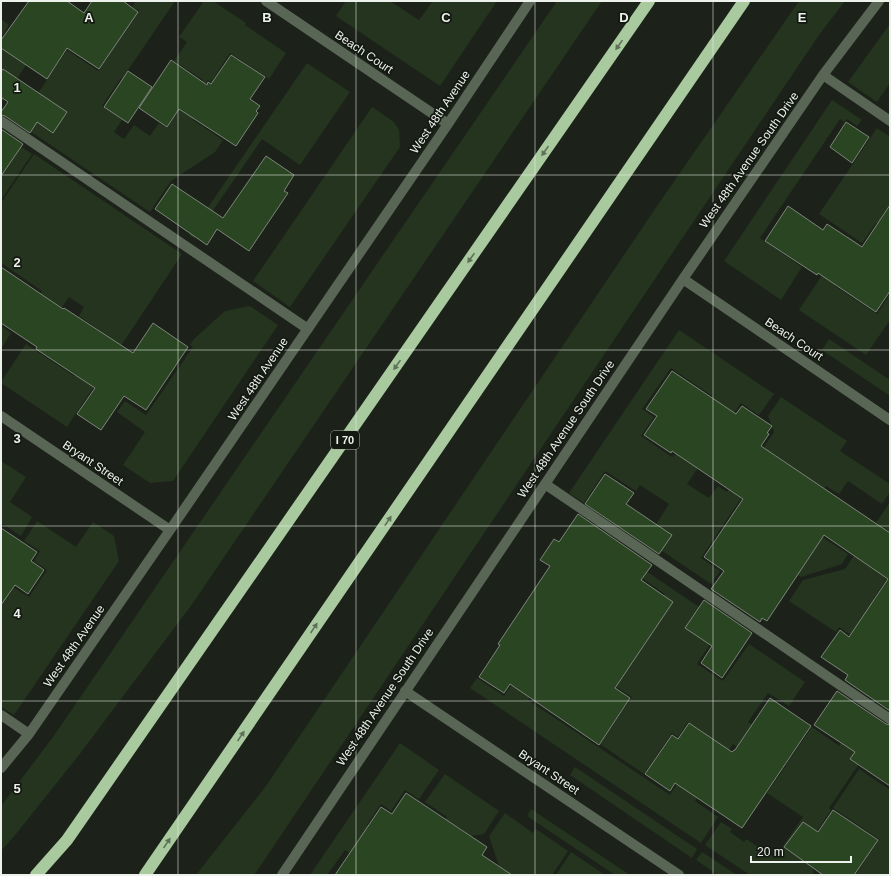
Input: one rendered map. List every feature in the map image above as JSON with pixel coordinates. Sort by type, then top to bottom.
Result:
[{"type":"highway","name":"I 70","points":[[36,875],[67,840],[649,1]]},
{"type":"highway","points":[[145,875],[744,1]]},
{"type":"street","name":"Beach Court","points":[[266,1],[448,124]]},
{"type":"street","name":"West 48th Avenue","points":[[1,768],[28,734],[170,530],[448,124],[530,1]]},
{"type":"street","name":"West 48th Avenue South Drive","points":[[282,875],[683,279],[823,75],[878,1]]},
{"type":"street","points":[[823,75],[890,121]]},
{"type":"street","points":[[1,121],[308,329]]},
{"type":"street","name":"Beach Court","points":[[683,279],[890,420]]},
{"type":"street","name":"Bryant Street","points":[[1,416],[170,530]]},
{"type":"street","points":[[545,484],[890,719]]},
{"type":"street","name":"Bryant Street","points":[[405,691],[679,875]]},
{"type":"street","points":[[1,715],[28,734]]},
{"type":"green space","points":[[136,1],[175,1],[102,106],[122,120],[114,132],[124,139],[134,125],[150,136],[159,123],[167,128],[184,103],[200,110],[193,120],[223,140],[215,152],[171,181],[150,212],[18,123],[67,50],[98,71],[139,11],[132,7]]},
{"type":"green space","points":[[204,1],[213,1],[246,23],[245,25],[286,53],[269,79],[230,53],[211,82],[208,80],[193,103],[189,101],[203,80],[174,61],[187,42],[179,37]]},
{"type":"green space","points":[[346,1],[390,1],[419,20],[433,1],[497,1],[440,86],[336,16]]},
{"type":"green space","points":[[557,1],[602,1],[193,603],[79,755],[1,851],[1,806],[53,737]]},
{"type":"green space","points":[[799,1],[845,1],[819,35],[259,868],[254,875],[196,875],[266,786],[657,206]]},
{"type":"green space","points":[[1,19],[9,25],[1,37]]},
{"type":"green space","points":[[890,24],[890,83],[877,102],[848,82]]},
{"type":"green space","points":[[1,48],[26,65],[1,103]]},
{"type":"green space","points":[[307,63],[350,92],[300,165],[262,139],[194,238],[189,235]]},
{"type":"green space","points":[[832,100],[862,120],[857,126],[847,119],[844,122],[840,119],[760,238],[802,267],[781,300],[724,261]]},
{"type":"green space","points":[[372,107],[394,122],[399,130],[400,147],[290,307],[253,281]]},
{"type":"green space","points":[[877,128],[890,137],[890,224],[886,230],[876,223],[862,243],[819,214]]},
{"type":"green space","points":[[1,133],[32,154],[1,200]]},
{"type":"green space","points":[[34,154],[182,254],[67,427],[1,383],[26,344],[74,376],[103,333],[79,316],[84,307],[69,297],[36,345],[15,331],[42,291],[3,264],[1,266],[1,203]]},
{"type":"green space","points":[[848,236],[861,246],[835,286],[877,314],[890,294],[890,320],[866,355],[799,310]]},
{"type":"green space","points":[[250,306],[278,325],[173,481],[150,483],[123,465],[145,432],[117,412],[125,401],[146,415],[193,347],[190,345],[194,339],[225,311]]},
{"type":"green space","points":[[1,326],[11,333],[1,349]]},
{"type":"green space","points":[[679,330],[774,394],[759,415],[741,403],[732,416],[709,401],[712,396],[671,368],[642,409],[654,417],[641,436],[672,457],[719,418],[728,423],[687,484],[709,498],[718,486],[727,492],[738,476],[750,485],[701,558],[720,571],[711,584],[646,540],[669,504],[640,485],[636,491],[605,471],[584,503],[569,493]]},
{"type":"green space","points":[[829,339],[890,380],[890,396],[822,350]]},
{"type":"green space","points":[[781,397],[847,441],[840,451],[890,484],[890,492],[882,504],[848,481],[839,494],[826,486],[801,523],[848,554],[842,564],[801,577],[771,558],[749,560],[806,476],[773,454],[752,484],[743,478],[774,432],[768,416]]},
{"type":"green space","points":[[1,461],[26,477],[10,502],[32,517],[21,536],[3,524],[1,526]]},
{"type":"green space","points":[[890,502],[890,568],[885,577],[887,579],[874,598],[890,608],[861,642],[839,627],[836,632],[789,601],[803,580],[845,569]]},
{"type":"green space","points":[[37,521],[76,547],[93,522],[114,536],[119,561],[14,715],[1,707],[1,594],[7,598],[14,588],[29,597],[47,570],[34,561],[40,551],[24,541]]},
{"type":"green space","points":[[646,571],[724,624],[697,664],[723,681],[749,644],[805,682],[789,706],[768,693],[748,722],[775,740],[760,762],[733,744],[698,795],[699,742],[705,733],[688,722],[678,737],[672,733],[644,774],[600,744],[632,697],[598,675],[644,624],[665,594],[642,578]]},
{"type":"green space","points":[[522,670],[534,691],[528,700],[670,795],[677,784],[697,798],[695,801],[718,817],[701,843],[470,688],[477,678],[504,696]]},
{"type":"green space","points":[[858,718],[880,733],[829,808],[831,810],[801,855],[814,864],[813,875],[750,875],[705,845],[721,822],[732,829],[730,832],[744,842],[746,839],[775,858],[803,817],[767,793],[812,727],[839,746]]},
{"type":"green space","points":[[400,743],[439,770],[419,799],[405,790],[391,811],[381,804],[367,825],[376,831],[357,858],[345,850],[327,875],[310,875]]},
{"type":"green space","points":[[575,767],[697,849],[692,858],[570,775]]},
{"type":"green space","points":[[859,769],[890,790],[890,875],[855,875],[879,839],[833,808]]},
{"type":"green space","points":[[445,774],[499,811],[484,834],[471,836],[457,826],[447,840],[418,860],[447,817],[425,802]]},
{"type":"green space","points":[[531,809],[630,875],[615,875],[527,816]]},
{"type":"green space","points":[[505,813],[533,833],[536,829],[568,851],[552,875],[493,875],[499,866],[489,836]]},
{"type":"green space","points":[[571,852],[605,875],[556,875]]},
{"type":"green space","points":[[702,852],[737,875],[718,875],[696,860]]},
{"type":"building","points":[[29,1],[67,1],[84,13],[92,1],[123,1],[138,12],[99,69],[67,48],[47,79],[1,48],[1,40]]},
{"type":"building","points":[[231,55],[265,77],[250,99],[260,106],[256,111],[258,113],[236,146],[179,109],[167,127],[139,108],[171,60],[207,85],[208,82],[211,84]]},
{"type":"building","points":[[3,69],[67,112],[53,133],[37,122],[30,133],[5,116],[1,115],[1,112],[8,102],[1,97],[1,72]]},
{"type":"building","points":[[128,71],[152,87],[128,123],[104,107]]},
{"type":"building","points":[[846,122],[869,137],[852,163],[830,147]]},
{"type":"building","points":[[1,129],[23,144],[1,176]]},
{"type":"building","points":[[266,156],[294,175],[284,191],[288,193],[249,251],[217,229],[207,245],[155,209],[172,184],[223,218]]},
{"type":"building","points":[[890,205],[890,291],[876,312],[818,273],[817,275],[765,241],[788,206],[823,230],[827,224],[862,247]]},
{"type":"building","points":[[1,267],[63,309],[64,308],[133,353],[153,323],[188,347],[146,410],[124,396],[101,430],[77,414],[95,388],[36,349],[37,347],[1,323]]},
{"type":"building","points":[[672,371],[736,414],[742,406],[772,426],[767,433],[769,434],[761,446],[890,533],[890,711],[845,680],[848,675],[821,657],[840,630],[849,637],[888,579],[824,535],[767,621],[762,618],[760,622],[711,589],[724,571],[704,557],[743,499],[672,451],[671,453],[644,435],[657,416],[646,409]]},
{"type":"building","points":[[605,474],[634,493],[626,504],[672,535],[659,554],[585,504]]},
{"type":"building","points":[[578,514],[652,565],[641,580],[673,602],[615,688],[630,698],[599,745],[510,684],[504,693],[479,677],[500,645],[498,644],[550,566],[540,560],[554,539],[559,542]]},
{"type":"building","points":[[1,528],[37,552],[31,561],[44,570],[28,594],[15,585],[1,605]]},
{"type":"building","points":[[704,600],[752,633],[722,678],[701,663],[712,646],[685,628]]},
{"type":"building","points":[[837,691],[886,724],[890,725],[890,786],[850,759],[855,752],[814,725]]},
{"type":"building","points":[[770,698],[811,726],[742,828],[675,783],[670,791],[645,774],[672,735],[678,739],[689,723],[732,752],[735,750]]},
{"type":"building","points":[[406,793],[487,847],[482,855],[512,875],[335,875],[381,807],[392,814]]},
{"type":"building","points":[[833,810],[878,840],[854,875],[823,875],[784,847],[803,822],[818,832]]}]
